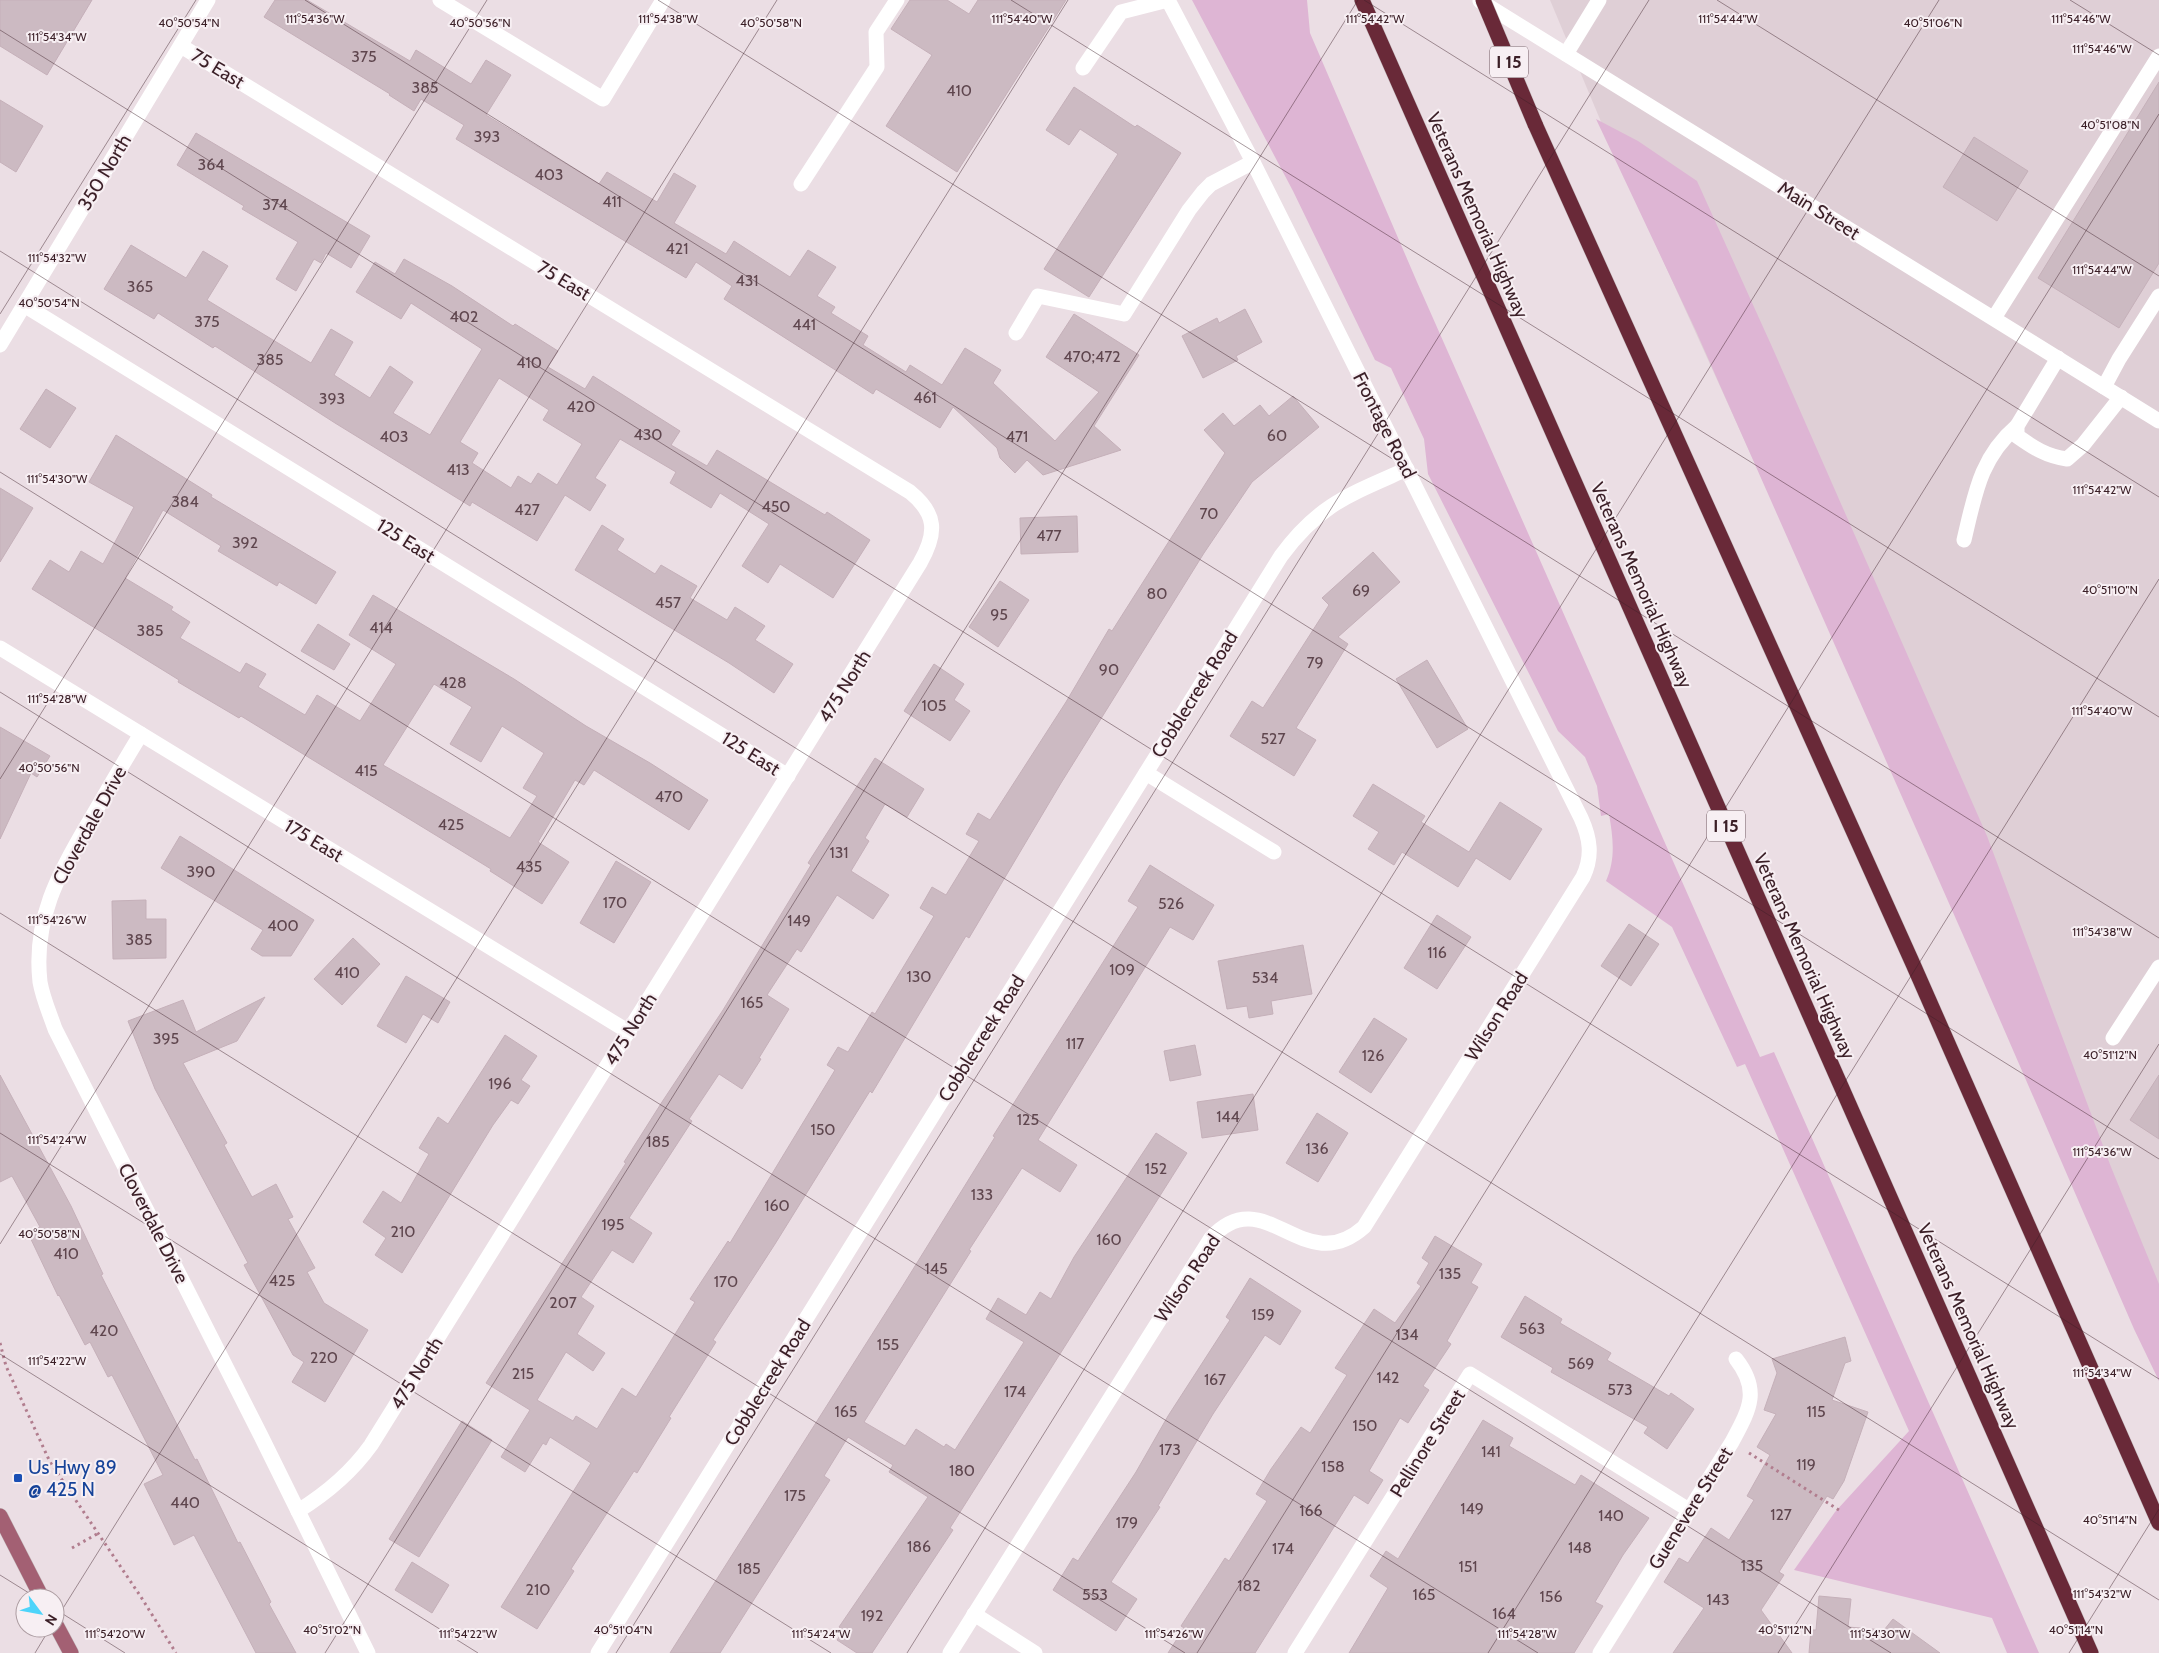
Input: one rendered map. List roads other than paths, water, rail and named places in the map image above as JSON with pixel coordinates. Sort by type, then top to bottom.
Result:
[{"type":"highway","name":"Veterans Memorial Highway","points":[[1362,0],[2091,1653]]},
{"type":"highway","name":"I 15","points":[[1483,0],[1535,124],[1909,955],[2159,1523]]},
{"type":"main road","points":[[2,1523],[37,1588]]},
{"type":"main road","points":[[63,1638],[71,1653]]},
{"type":"street","name":"350 North","points":[[0,345],[208,0]]},
{"type":"street","points":[[440,0],[603,99],[663,0]]},
{"type":"street","points":[[801,184],[877,67],[876,32],[897,0]]},
{"type":"street","points":[[1083,68],[1121,12],[1168,0]]},
{"type":"street","name":"Frontage Road","points":[[1168,0],[1252,162],[1581,818],[1589,842],[1590,854]]},
{"type":"street","name":"Main Street","points":[[1478,0],[2159,421]]},
{"type":"street","points":[[1566,54],[1599,0]]},
{"type":"street","name":"75 East","points":[[181,46],[910,492],[921,501],[929,513],[932,526]]},
{"type":"street","points":[[1994,318],[2159,56]]},
{"type":"street","points":[[1016,333],[1038,296],[1124,314],[1189,210],[1203,192],[1211,184],[1252,162]]},
{"type":"street","points":[[2104,387],[2119,359],[2159,296]]},
{"type":"street","name":"125 East","points":[[24,305],[788,776]]},
{"type":"street","points":[[1964,540],[1978,481],[2001,441],[2017,426],[2058,358]]},
{"type":"street","points":[[2017,426],[2017,436],[2028,444],[2049,456],[2066,459],[2084,445],[2121,397]]},
{"type":"street","name":"Cobblecreek Road","points":[[598,1653],[1281,556],[1308,523],[1339,500],[1407,469]]},
{"type":"street","name":"475 North","points":[[298,1511],[320,1497],[339,1481],[356,1465],[371,1446],[920,563],[932,538],[932,526]]},
{"type":"street","name":"175 East","points":[[0,648],[629,1032]]},
{"type":"street","name":"Cloverdale Drive","points":[[141,734],[56,880],[43,921],[40,983],[55,1029],[368,1653]]},
{"type":"street","points":[[1146,772],[1274,852]]},
{"type":"street","name":"Wilson Road","points":[[950,1653],[1203,1249],[1219,1229],[1239,1219],[1250,1218],[1272,1224],[1301,1240],[1324,1243],[1347,1238],[1364,1227],[1583,877],[1590,854]]},
{"type":"street","points":[[2113,1038],[2159,967]]},
{"type":"street","name":"Guenevere Street","points":[[1600,1653],[1746,1417],[1751,1402],[1751,1385],[1745,1371],[1736,1359]]},
{"type":"street","name":"Pellinore Street","points":[[1296,1653],[1470,1374],[1689,1510]]},
{"type":"street","points":[[974,1614],[1035,1653]]},
{"type":"place","name":"Us Hwy 89 @ 425 N","points":[[18,1478]]}]
